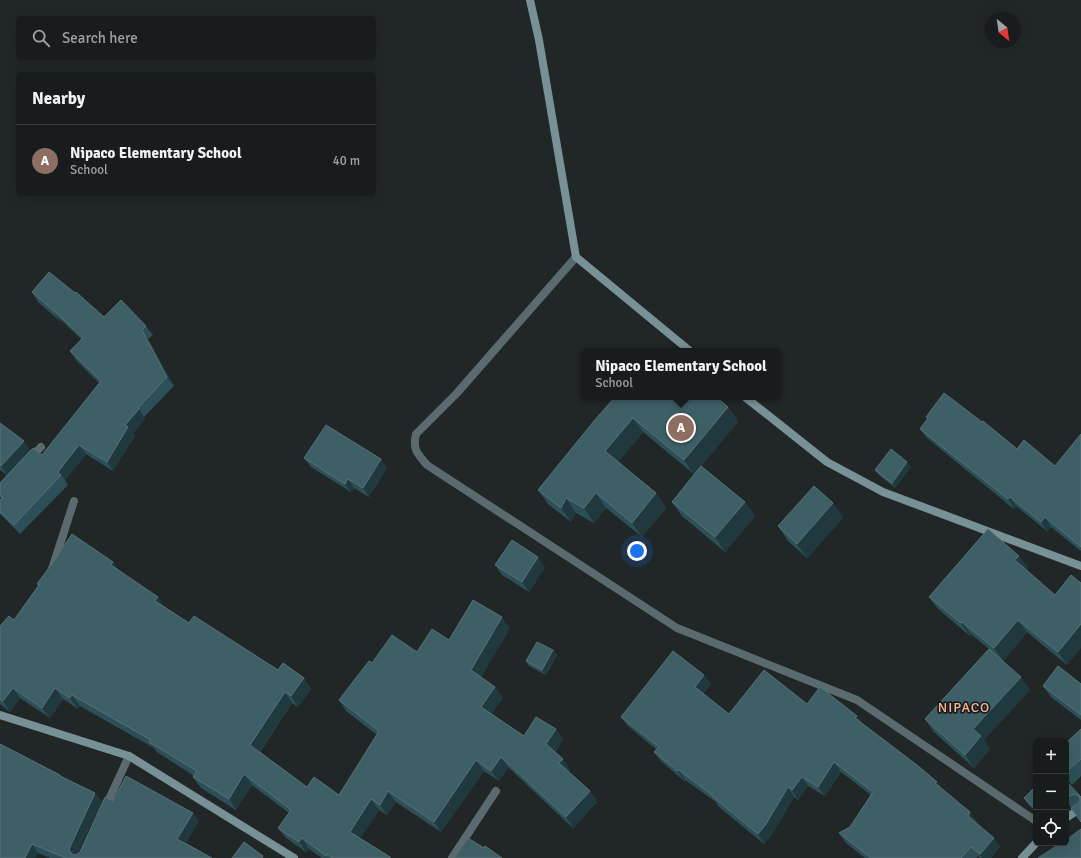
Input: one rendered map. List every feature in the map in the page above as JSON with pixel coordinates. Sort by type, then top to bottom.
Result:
[{"type":"street","points":[[530,0],[539,40],[576,257],[686,348]]},
{"type":"street","points":[[576,257],[457,393],[416,434],[414,442],[415,448],[420,456],[428,465],[677,628],[857,700],[1033,819]]},
{"type":"street","points":[[749,400],[827,462],[883,492],[1081,566]]},
{"type":"street","points":[[26,464],[41,447]]},
{"type":"street","points":[[49,573],[53,567],[74,501]]},
{"type":"street","points":[[0,714],[129,756],[288,856]]},
{"type":"street","points":[[103,813],[129,756]]},
{"type":"street","points":[[452,858],[496,792]]},
{"type":"street","points":[[1069,816],[1081,808]]},
{"type":"street","points":[[1022,858],[1033,846]]},
{"type":"building","points":[[49,272],[75,293],[76,292],[104,317],[121,300],[146,326],[142,330],[167,377],[138,408],[139,409],[125,425],[128,427],[107,462],[79,445],[58,472],[61,475],[14,525],[0,512],[0,500],[3,498],[0,495],[0,483],[33,448],[42,455],[101,381],[70,351],[83,338],[32,292]]},
{"type":"building","points":[[944,393],[982,422],[983,421],[1017,449],[1024,440],[1055,466],[1081,434],[1081,547],[1045,517],[1041,522],[1010,497],[1008,499],[920,429],[928,418],[926,417]]},
{"type":"building","points":[[612,400],[720,400],[728,407],[684,460],[633,418],[605,451],[656,493],[632,523],[596,493],[584,508],[566,498],[561,508],[538,490]]},
{"type":"building","points":[[0,423],[24,441],[1,466],[0,465]]},
{"type":"building","points":[[326,425],[381,459],[363,488],[348,479],[345,484],[304,458]]},
{"type":"building","points":[[891,449],[907,462],[892,483],[875,470]]},
{"type":"building","points":[[701,466],[745,502],[715,537],[672,502]]},
{"type":"building","points":[[814,486],[833,503],[797,544],[778,526]]},
{"type":"building","points":[[988,529],[1019,556],[1015,560],[1055,595],[1071,575],[1081,583],[1081,624],[1058,652],[1018,620],[994,648],[929,597]]},
{"type":"building","points":[[72,534],[113,562],[111,565],[158,597],[155,601],[189,623],[194,616],[278,670],[283,663],[304,678],[291,696],[285,692],[250,745],[307,787],[314,777],[339,795],[379,731],[339,700],[369,661],[372,663],[392,635],[417,652],[432,629],[449,640],[473,600],[502,617],[471,670],[495,687],[481,707],[524,736],[536,717],[556,729],[546,744],[563,759],[559,763],[590,791],[566,817],[501,757],[491,771],[476,760],[434,822],[388,791],[380,805],[371,799],[350,832],[390,858],[332,858],[327,854],[326,856],[302,838],[299,842],[278,828],[291,810],[244,774],[229,799],[193,777],[197,771],[149,742],[151,740],[72,695],[70,698],[55,688],[42,708],[13,688],[3,701],[0,699],[0,626],[9,616],[14,620]]},
{"type":"building","points":[[512,540],[538,557],[522,582],[495,565]]},
{"type":"building","points":[[537,642],[553,650],[542,670],[526,661]]},
{"type":"building","points":[[989,649],[1021,677],[973,729],[981,736],[965,755],[925,719]]},
{"type":"building","points":[[673,651],[704,675],[695,687],[729,714],[764,670],[807,704],[820,687],[857,716],[855,718],[937,782],[935,783],[970,812],[968,816],[994,838],[980,854],[971,847],[961,858],[871,858],[839,833],[850,827],[873,792],[834,762],[818,787],[802,777],[792,790],[788,787],[766,824],[758,834],[712,795],[654,752],[659,747],[621,717]]},
{"type":"building","points":[[1058,666],[1081,684],[1081,715],[1043,686]]},
{"type":"building","points":[[1081,729],[1081,759],[1069,769],[1069,740]]},
{"type":"building","points":[[0,744],[95,793],[70,847],[69,850],[72,854],[76,855],[80,852],[105,797],[113,801],[126,776],[193,813],[177,839],[212,858],[66,858],[32,844],[25,858],[0,858]]},
{"type":"building","points":[[1069,784],[1081,797],[1081,822],[1071,808],[1080,802],[1079,796],[1074,794],[1069,796]]},
{"type":"building","points":[[1033,789],[1033,807],[1024,798]]},
{"type":"building","points":[[1081,829],[1081,858],[1038,858],[1056,846],[1069,846],[1069,838]]},
{"type":"building","points":[[468,838],[484,848],[485,846],[502,858],[454,858]]},
{"type":"building","points":[[244,842],[263,856],[262,858],[232,858]]},
{"type":"place","name":"Nipaco Elementary School","points":[[681,428]]},
{"type":"district","name":"NIPACO","points":[[964,707]]}]
